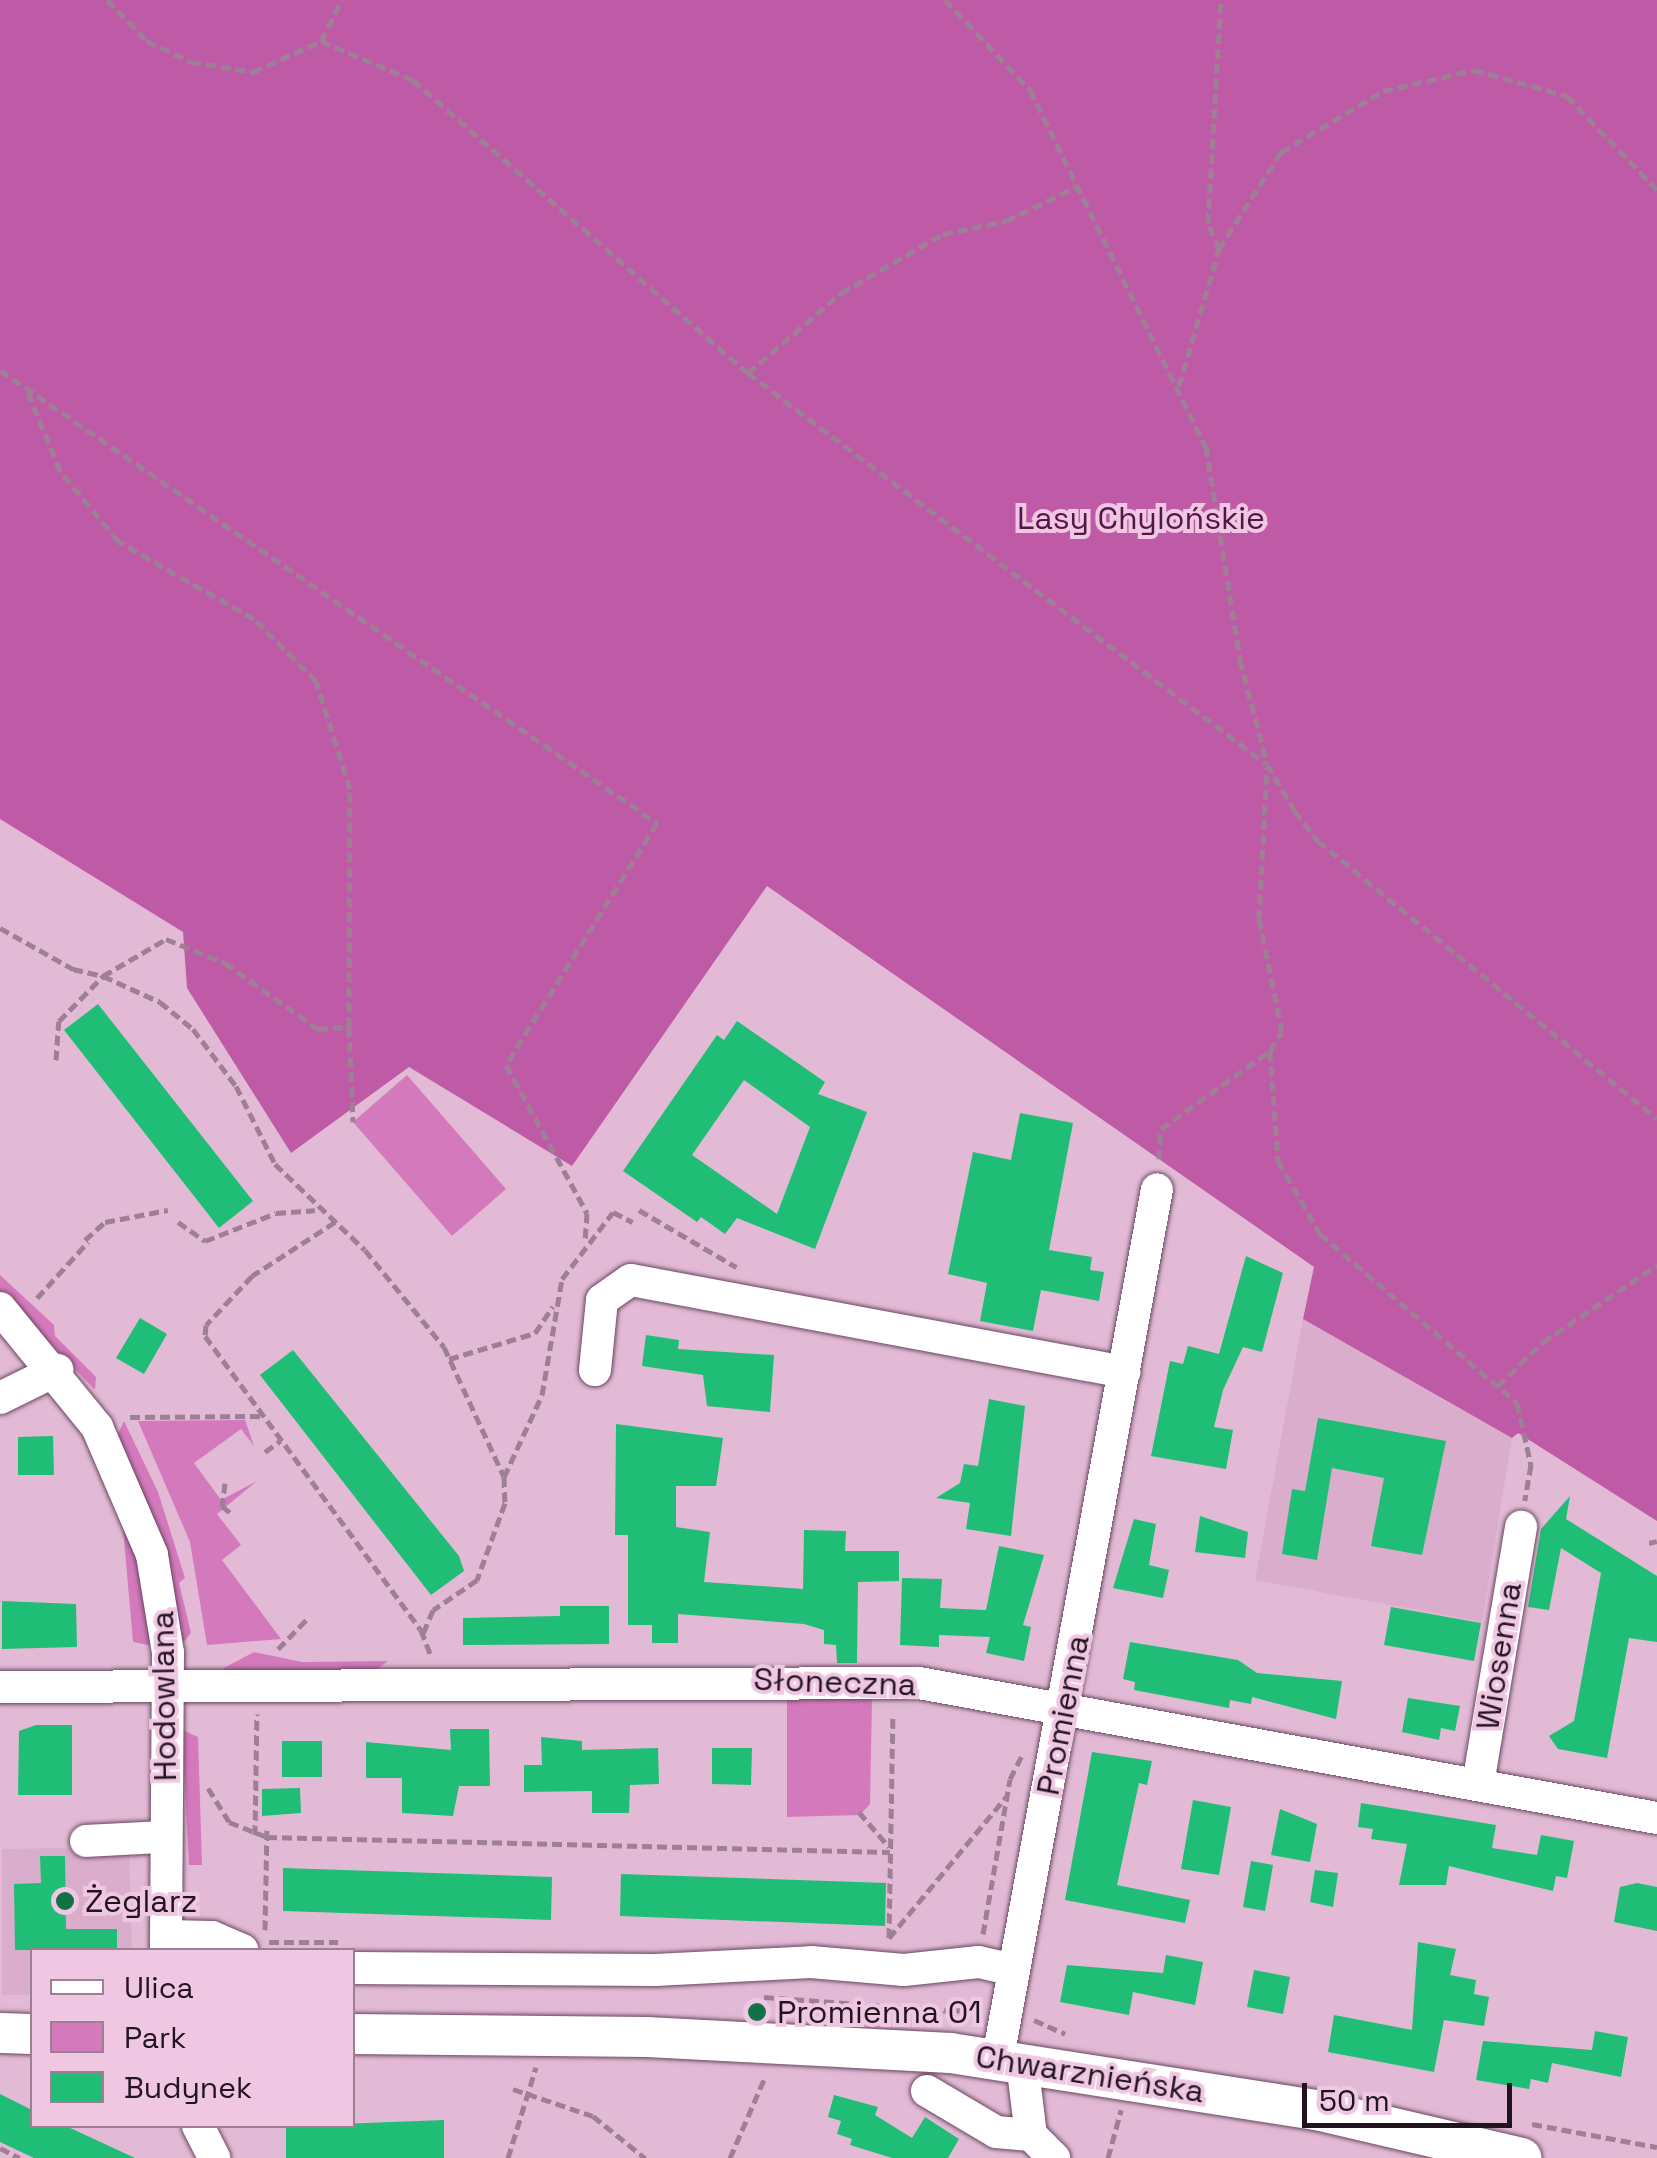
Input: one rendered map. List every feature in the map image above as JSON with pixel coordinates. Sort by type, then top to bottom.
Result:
[{"type":"main road","points":[[0,2034],[30,2034]]},
{"type":"main road","name":"Chwarznieńska","points":[[355,2034],[647,2037],[1010,2060],[1383,2122],[1521,2158]]},
{"type":"street","name":"Promienna","points":[[1042,2146],[1010,2060],[1020,2014],[1013,1970],[1066,1707],[1157,1188]]},
{"type":"street","points":[[595,1370],[602,1300],[631,1280],[1124,1372]]},
{"type":"street","name":"Hodowlana","points":[[0,1308],[57,1370],[138,1509],[161,1593],[169,1686],[163,1837],[166,1943]]},
{"type":"street","points":[[0,1398],[57,1370]]},
{"type":"street","name":"Wiosenna","points":[[1478,1784],[1521,1527]]},
{"type":"street","name":"Słoneczna","points":[[0,1687],[894,1682],[1032,1700],[1657,1818]]},
{"type":"street","points":[[86,1840],[163,1837]]},
{"type":"street","points":[[166,1943],[212,1938],[254,1940]]},
{"type":"street","points":[[355,1968],[655,1970],[811,1962],[904,1970],[979,1962],[1013,1970]]},
{"type":"street","points":[[926,2090],[996,2132],[1042,2146]]},
{"type":"street","points":[[199,2128],[214,2158]]},
{"type":"path","points":[[107,0],[147,41],[191,62],[252,72],[322,41],[342,0]]},
{"type":"path","points":[[946,0],[1030,90],[1206,446],[1240,660],[1267,764],[1259,919],[1282,1032],[1270,1052],[1160,1129],[1157,1188]]},
{"type":"path","points":[[1218,249],[1208,223],[1221,0]]},
{"type":"path","points":[[322,41],[413,80],[748,372],[1267,764],[1318,841],[1657,1118]]},
{"type":"path","points":[[1178,389],[1218,249],[1281,152],[1383,91],[1474,70],[1567,96],[1657,190]]},
{"type":"path","points":[[748,372],[841,293],[944,234],[1006,221],[1078,186]]},
{"type":"path","points":[[0,370],[657,823],[506,1065],[587,1213],[586,1240]]},
{"type":"path","points":[[27,389],[60,472],[118,541],[254,618],[316,680],[350,789],[349,1026],[353,1122]]},
{"type":"path","points":[[0,928],[74,969],[103,976],[160,1002],[193,1028],[236,1086],[275,1164],[315,1210],[335,1222],[408,1298],[449,1359],[504,1477],[505,1503],[477,1580],[433,1610],[423,1634]]},
{"type":"path","points":[[56,1060],[59,1021],[103,976],[166,939],[225,963],[318,1028],[349,1026]]},
{"type":"path","points":[[1270,1052],[1278,1161],[1320,1234],[1517,1403],[1531,1465],[1521,1527]]},
{"type":"path","points":[[37,1298],[105,1222],[168,1210]]},
{"type":"path","points":[[178,1222],[204,1241],[276,1212],[315,1210]]},
{"type":"path","points":[[639,1210],[754,1274]]},
{"type":"path","points":[[449,1359],[535,1333],[586,1240],[613,1212],[632,1222]]},
{"type":"path","points":[[335,1222],[252,1276],[204,1328],[261,1416],[423,1634],[432,1656]]},
{"type":"path","points":[[1498,1386],[1542,1342],[1657,1265]]},
{"type":"path","points":[[504,1477],[542,1395],[554,1303]]},
{"type":"path","points":[[130,1416],[261,1416]]},
{"type":"path","points":[[265,1452],[280,1441]]},
{"type":"path","points":[[224,1483],[222,1506],[232,1514]]},
{"type":"path","points":[[1649,1544],[1657,1541]]},
{"type":"path","points":[[278,1649],[308,1618]]},
{"type":"path","points":[[894,1682],[889,1939],[1008,1794]]},
{"type":"path","points":[[256,1835],[251,1789],[260,1686]]},
{"type":"path","points":[[980,1952],[1008,1794],[1032,1700]]},
{"type":"path","points":[[208,1788],[229,1822],[256,1835],[890,1851]]},
{"type":"path","points":[[859,1812],[890,1851]]},
{"type":"path","points":[[254,1940],[267,1834]]},
{"type":"path","points":[[750,1996],[1020,2014]]},
{"type":"path","points":[[508,2158],[537,2064]]},
{"type":"path","points":[[730,2158],[765,2086]]},
{"type":"path","points":[[513,2089],[593,2116],[645,2158]]},
{"type":"path","points":[[1108,2158],[1122,2108]]},
{"type":"path","points":[[0,2148],[20,2158]]},
{"type":"shaded area","points":[[1303,1319],[1512,1438],[1482,1622],[1255,1580]]},
{"type":"shaded area","points":[[129,1847],[132,1948],[30,1948],[30,1995],[2,1995],[2,1849]]},
{"type":"green space","name":"Lasy Chylońskie","points":[[0,0],[1657,0],[1657,1521],[1518,1433],[1512,1438],[1303,1319],[1314,1267],[767,886],[572,1166],[409,1067],[291,1153],[187,988],[183,932],[0,819]]},
{"type":"green space","points":[[407,1075],[506,1189],[452,1236],[353,1122]]},
{"type":"green space","points":[[0,1275],[54,1325],[55,1336],[96,1377],[95,1390],[0,1291]]},
{"type":"green space","points":[[245,1420],[254,1446],[241,1429],[194,1463],[221,1500],[257,1481],[217,1514],[241,1545],[222,1560],[281,1639],[207,1645],[190,1542],[138,1421]]},
{"type":"green space","points":[[124,1421],[158,1492],[185,1578],[179,1583],[191,1633],[182,1644],[161,1539],[118,1434]]},
{"type":"green space","points":[[123,1528],[138,1559],[153,1646],[133,1642]]},
{"type":"green space","points":[[254,1652],[302,1662],[388,1661],[376,1670],[224,1675],[224,1668]]},
{"type":"green space","points":[[787,1699],[872,1699],[870,1804],[860,1815],[787,1817]]},
{"type":"green space","points":[[182,1730],[198,1737],[202,1865],[189,1865]]},
{"type":"building","points":[[98,1004],[253,1201],[219,1228],[64,1030]]},
{"type":"building","points":[[737,1021],[825,1082],[818,1094],[867,1112],[815,1249],[737,1218],[725,1234],[701,1217],[697,1222],[623,1171],[717,1035],[724,1040]],"holes":[[[744,1080],[810,1127],[777,1214],[692,1155]]]},
{"type":"building","points":[[1020,1113],[1073,1123],[1049,1250],[1092,1257],[1090,1270],[1104,1272],[1099,1301],[1041,1290],[1033,1331],[980,1321],[987,1283],[948,1274],[973,1152],[1011,1160]]},
{"type":"building","points":[[1246,1256],[1283,1273],[1262,1352],[1243,1347],[1223,1390],[1214,1427],[1233,1430],[1226,1469],[1151,1456],[1170,1361],[1183,1364],[1188,1346],[1219,1354]]},
{"type":"building","points":[[140,1318],[167,1334],[144,1374],[116,1358]]},
{"type":"building","points":[[646,1335],[679,1340],[678,1349],[774,1355],[770,1412],[707,1406],[703,1375],[642,1366]]},
{"type":"building","points":[[293,1350],[459,1556],[464,1571],[431,1595],[260,1375]]},
{"type":"building","points":[[989,1399],[1025,1406],[1011,1536],[966,1529],[970,1503],[936,1498],[960,1483],[964,1464],[978,1466]]},
{"type":"building","points":[[1318,1418],[1446,1441],[1422,1555],[1371,1546],[1384,1478],[1332,1468],[1317,1560],[1282,1554],[1292,1489],[1305,1491]]},
{"type":"building","points":[[616,1424],[723,1438],[716,1486],[676,1486],[676,1527],[710,1532],[704,1582],[803,1589],[804,1530],[846,1531],[845,1551],[899,1551],[899,1581],[858,1582],[857,1663],[837,1663],[836,1645],[824,1644],[824,1630],[804,1624],[678,1614],[678,1643],[652,1643],[652,1625],[628,1625],[628,1535],[615,1535]]},
{"type":"building","points":[[53,1436],[54,1475],[18,1475],[18,1437]]},
{"type":"building","points":[[1570,1496],[1566,1519],[1657,1576],[1657,1642],[1629,1638],[1607,1758],[1558,1749],[1549,1736],[1574,1721],[1601,1573],[1561,1548],[1549,1610],[1528,1607],[1541,1529]]},
{"type":"building","points":[[1200,1516],[1248,1532],[1245,1558],[1195,1552]]},
{"type":"building","points":[[1134,1519],[1156,1524],[1149,1565],[1169,1570],[1163,1598],[1113,1588]]},
{"type":"building","points":[[999,1546],[1044,1555],[1023,1625],[1031,1627],[1024,1661],[986,1653],[990,1637],[939,1635],[939,1647],[900,1645],[902,1578],[942,1579],[940,1608],[986,1610]]},
{"type":"building","points":[[2,1601],[76,1604],[77,1647],[2,1649]]},
{"type":"building","points":[[560,1606],[609,1606],[609,1644],[463,1645],[463,1618],[560,1616]]},
{"type":"building","points":[[1391,1607],[1481,1623],[1474,1661],[1384,1645]]},
{"type":"building","points":[[1130,1642],[1238,1660],[1257,1673],[1342,1681],[1336,1719],[1252,1697],[1251,1704],[1230,1700],[1229,1708],[1134,1690],[1135,1682],[1123,1679]]},
{"type":"building","points":[[1408,1698],[1460,1706],[1455,1731],[1441,1728],[1439,1740],[1402,1732]]},
{"type":"building","points":[[36,1725],[72,1725],[72,1795],[18,1795],[19,1731]]},
{"type":"building","points":[[450,1729],[489,1729],[490,1786],[459,1786],[453,1816],[402,1813],[402,1778],[366,1778],[366,1742],[451,1750]]},
{"type":"building","points":[[541,1737],[582,1741],[582,1750],[658,1748],[659,1784],[630,1785],[629,1813],[592,1813],[592,1791],[524,1792],[524,1765],[542,1765]]},
{"type":"building","points":[[282,1741],[322,1741],[322,1777],[282,1777]]},
{"type":"building","points":[[712,1748],[752,1748],[751,1785],[712,1784]]},
{"type":"building","points":[[1092,1752],[1152,1761],[1147,1785],[1139,1783],[1117,1885],[1190,1900],[1185,1923],[1065,1900]]},
{"type":"building","points":[[300,1788],[301,1813],[262,1816],[262,1789]]},
{"type":"building","points":[[1193,1800],[1231,1807],[1219,1875],[1181,1869]]},
{"type":"building","points":[[1361,1803],[1496,1825],[1492,1848],[1537,1855],[1541,1835],[1574,1841],[1567,1878],[1556,1876],[1553,1891],[1449,1866],[1446,1885],[1399,1885],[1407,1844],[1371,1839],[1373,1829],[1358,1827]]},
{"type":"building","points":[[1280,1809],[1317,1824],[1310,1862],[1271,1855]]},
{"type":"building","points":[[40,1856],[65,1856],[66,1929],[117,1929],[117,1948],[15,1950],[14,1884],[41,1883]]},
{"type":"building","points":[[1251,1861],[1273,1865],[1265,1911],[1243,1907]]},
{"type":"building","points":[[283,1868],[552,1877],[551,1920],[283,1911]]},
{"type":"building","points":[[1315,1870],[1338,1873],[1333,1907],[1310,1902]]},
{"type":"building","points":[[621,1874],[886,1883],[885,1926],[620,1916]]},
{"type":"building","points":[[1637,1883],[1657,1887],[1657,1931],[1614,1922],[1620,1887]]},
{"type":"building","points":[[1418,1942],[1456,1949],[1450,1975],[1476,1980],[1474,1994],[1489,1997],[1484,2026],[1444,2020],[1434,2072],[1328,2052],[1334,2015],[1412,2030]]},
{"type":"building","points":[[1166,1955],[1203,1962],[1195,2005],[1133,1992],[1129,2015],[1060,2002],[1067,1965],[1163,1973]]},
{"type":"building","points":[[1254,1970],[1290,1977],[1283,2014],[1247,2007]]},
{"type":"building","points":[[1595,2031],[1628,2037],[1621,2077],[1552,2063],[1548,2083],[1531,2079],[1529,2089],[1476,2080],[1483,2041],[1592,2050]]},
{"type":"building","points":[[0,2094],[30,2109],[30,2128],[70,2128],[135,2158],[34,2158],[0,2142]]},
{"type":"building","points":[[834,2095],[878,2107],[875,2115],[912,2138],[925,2117],[959,2139],[948,2158],[892,2158],[850,2145],[852,2139],[837,2134],[841,2121],[828,2117]]},
{"type":"building","points":[[444,2120],[444,2158],[286,2158],[286,2128],[355,2128],[355,2123]]},
{"type":"place","name":"Żeglarz","points":[[65,1901]]},
{"type":"place","name":"Promienna 01","points":[[757,2012]]}]
